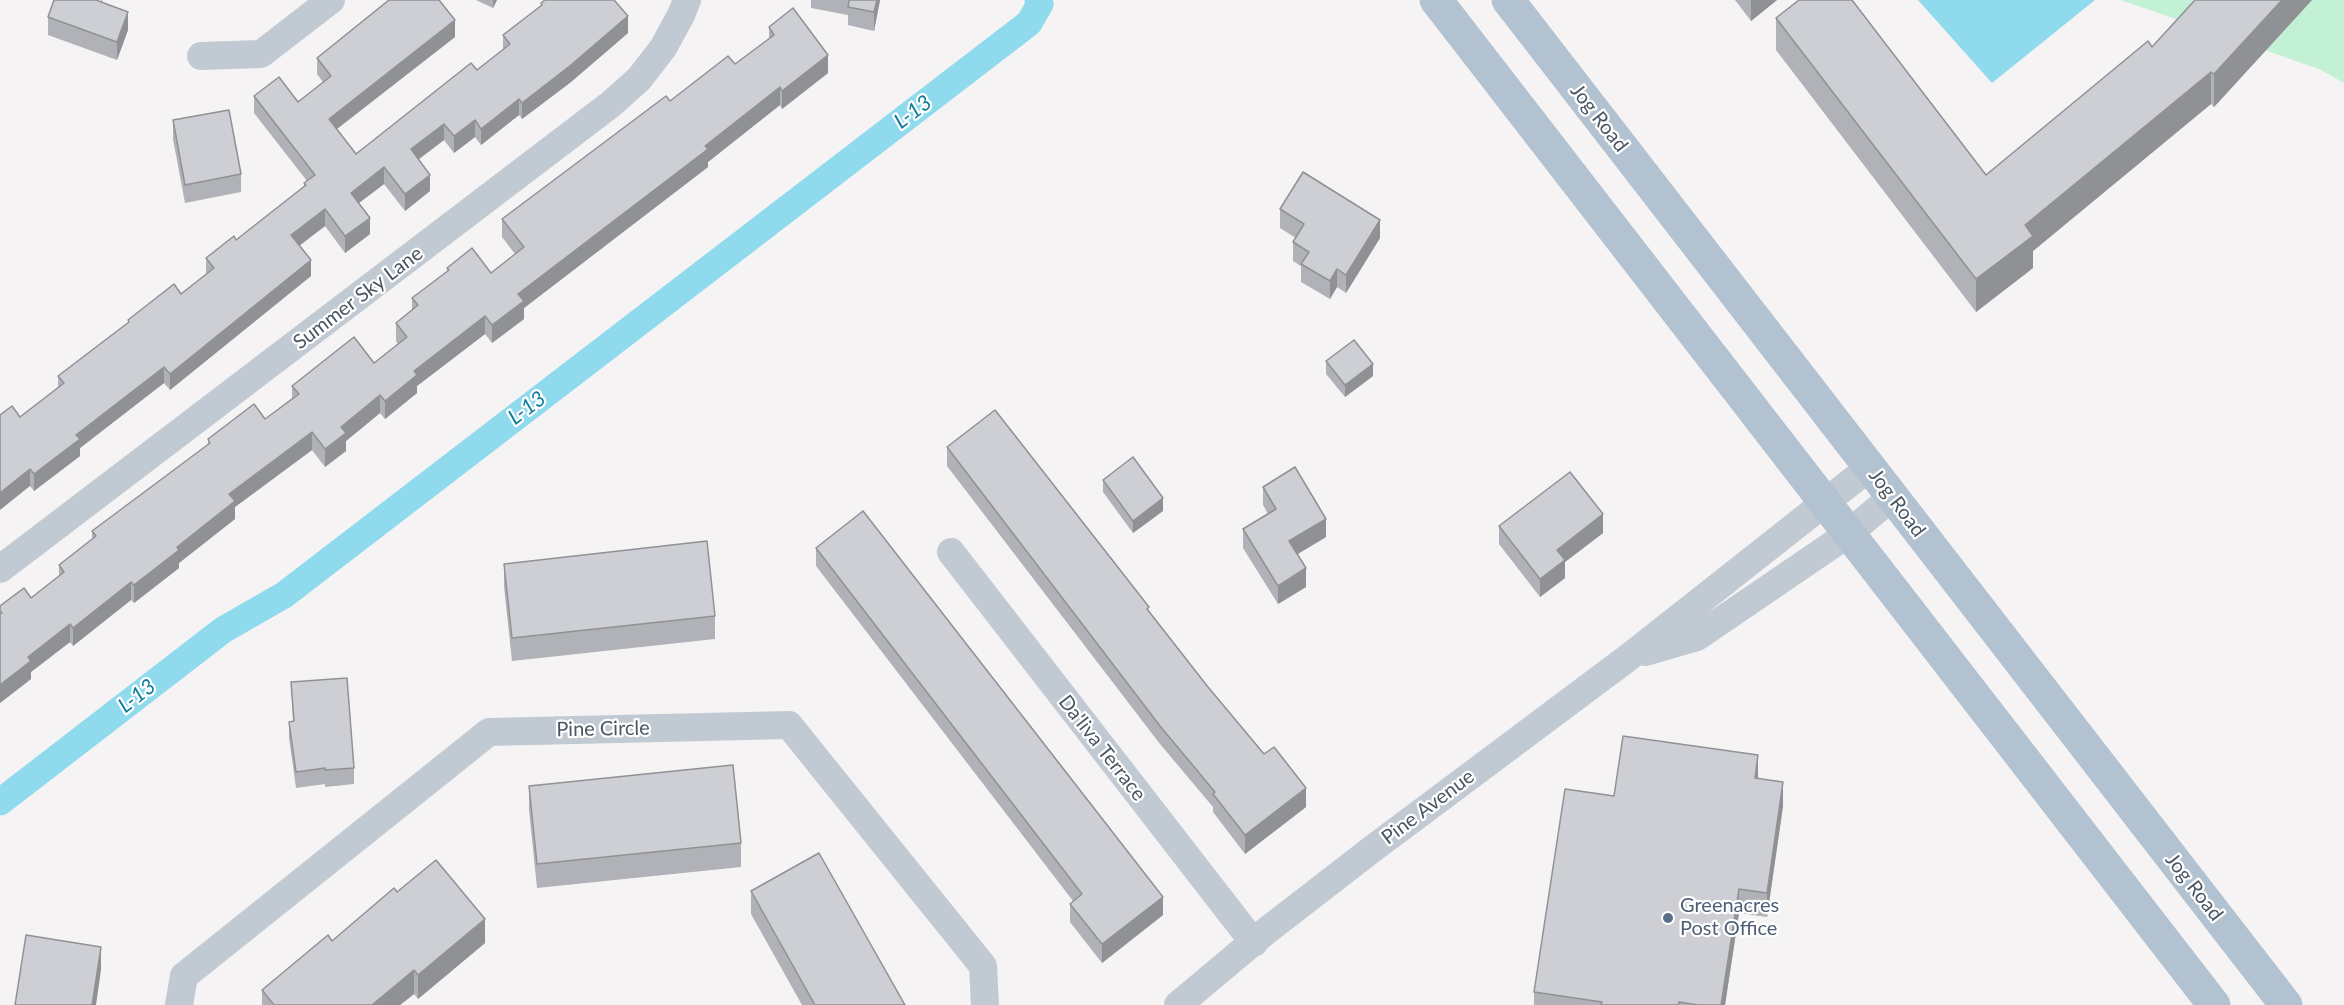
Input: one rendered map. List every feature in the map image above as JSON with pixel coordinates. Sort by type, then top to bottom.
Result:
[{"type":"main road","points":[[1436,0],[2214,1005]]},
{"type":"main road","name":"Jog Road","points":[[1508,0],[2286,1005]]},
{"type":"street","points":[[201,56],[261,54],[331,0]]},
{"type":"street","name":"Summer Sky Lane","points":[[0,570],[611,105],[639,79],[663,48],[687,0]]},
{"type":"street","name":"Pine Avenue","points":[[1178,1005],[1371,850],[1629,657],[1870,467]]},
{"type":"street","name":"Pine Avenue","points":[[1629,657],[1697,637],[1848,534],[1892,497]]},
{"type":"street","name":"Da'liva Terrace","points":[[951,552],[1254,943]]},
{"type":"street","name":"Pine Circle","points":[[179,1005],[184,976],[489,732],[789,725],[983,966],[985,1005]]},
{"type":"street","name":"Pine Avenue","points":[[1203,1005],[1231,962]]},
{"type":"green space","points":[[2121,0],[2344,0],[2344,83],[2319,69]]},
{"type":"water","points":[[1918,0],[2095,0],[1992,83]]},
{"type":"building","points":[[54,0],[96,0],[128,12],[117,42],[48,17]]},
{"type":"building","points":[[389,0],[439,0],[455,20],[329,119],[356,154],[471,63],[477,70],[510,44],[503,35],[542,5],[541,3],[545,0],[614,0],[628,16],[522,103],[519,99],[481,129],[475,120],[454,136],[444,124],[411,149],[430,175],[405,194],[384,167],[351,193],[370,218],[345,236],[325,209],[291,235],[311,260],[170,374],[164,367],[76,435],[80,439],[34,474],[30,469],[0,493],[0,415],[12,406],[20,417],[64,383],[58,376],[129,322],[128,320],[174,284],[181,294],[214,268],[206,258],[234,236],[236,240],[306,185],[304,183],[315,175],[254,96],[279,77],[298,102],[331,76],[317,58]]},
{"type":"building","points":[[849,0],[877,0],[874,12],[848,7]]},
{"type":"building","points":[[1799,0],[1852,0],[1986,175],[2148,41],[2152,47],[2195,0],[2282,0],[2214,74],[2211,72],[2025,225],[2033,236],[1976,279],[1776,18]]},
{"type":"building","points":[[793,8],[828,55],[782,91],[780,87],[705,146],[708,149],[518,294],[524,301],[492,325],[485,316],[414,371],[417,375],[385,401],[380,395],[341,427],[346,433],[325,449],[312,432],[229,494],[235,501],[177,547],[179,550],[134,585],[131,582],[73,628],[70,624],[28,657],[31,661],[0,685],[0,614],[2,613],[0,606],[24,588],[31,598],[64,572],[59,565],[96,536],[92,531],[210,443],[208,439],[254,404],[265,419],[299,394],[292,386],[354,337],[374,363],[407,337],[396,323],[418,305],[412,298],[449,270],[447,268],[472,248],[491,273],[524,247],[502,219],[666,96],[670,101],[728,56],[735,64],[774,35],[769,27]]},
{"type":"building","points":[[229,110],[241,174],[185,185],[173,120]]},
{"type":"building","points":[[1303,172],[1380,220],[1346,275],[1337,269],[1330,281],[1301,264],[1309,252],[1293,242],[1304,224],[1280,209]]},
{"type":"building","points":[[1354,340],[1373,364],[1345,385],[1326,361]]},
{"type":"building","points":[[995,410],[1149,607],[1147,609],[1208,687],[1264,754],[1274,747],[1306,788],[1245,835],[1213,794],[1215,792],[1160,726],[947,447]]},
{"type":"building","points":[[1133,457],[1163,498],[1133,521],[1103,480]]},
{"type":"building","points":[[1295,467],[1326,519],[1289,541],[1306,568],[1278,586],[1243,529],[1276,509],[1263,487]]},
{"type":"building","points":[[1570,472],[1603,514],[1557,550],[1565,560],[1540,579],[1499,526]]},
{"type":"building","points":[[863,511],[1163,897],[1102,944],[1070,904],[1082,894],[816,548]]},
{"type":"building","points":[[707,541],[715,616],[512,638],[504,564]]},
{"type":"building","points":[[347,678],[354,768],[325,770],[325,768],[296,772],[289,722],[294,721],[291,682]]},
{"type":"building","points":[[1623,736],[1758,755],[1755,778],[1783,782],[1767,893],[1739,889],[1721,1005],[1679,1002],[1678,1005],[1601,1005],[1602,1002],[1534,992],[1565,789],[1614,796]]},
{"type":"building","points":[[733,765],[741,843],[537,864],[529,786]]},
{"type":"building","points":[[819,853],[905,1005],[815,1005],[751,891]]},
{"type":"building","points":[[436,860],[485,919],[418,975],[414,970],[372,1005],[274,1005],[262,990],[328,935],[332,941],[394,888],[397,892]]},
{"type":"building","points":[[26,935],[101,947],[92,1005],[15,1005]]},
{"type":"waterway","name":"L-13","points":[[0,802],[223,630],[284,595],[1029,23],[1040,4],[1038,0]]},
{"type":"place","name":"Greenacres Post Office","points":[[1668,918]]}]
